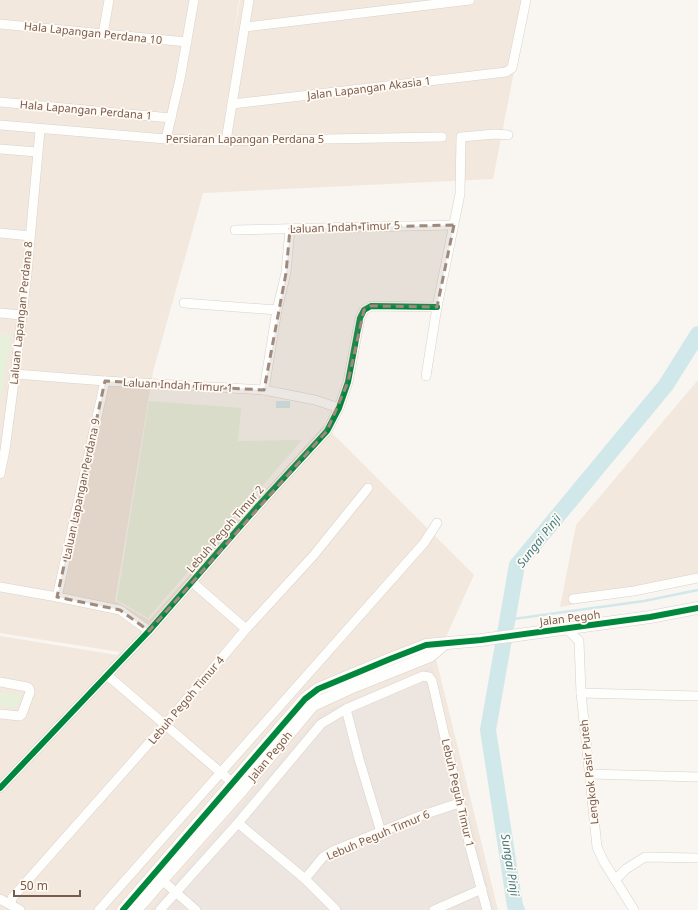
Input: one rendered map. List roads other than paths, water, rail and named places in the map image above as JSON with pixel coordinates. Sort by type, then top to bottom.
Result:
[{"type":"street","points":[[103,34],[109,0]]},
{"type":"street","points":[[166,139],[172,118],[194,0]]},
{"type":"street","points":[[226,141],[249,0]]},
{"type":"street","points":[[245,27],[470,0]]},
{"type":"street","name":"Jalan Lapangan Akasia 1","points":[[232,104],[506,72],[512,68],[526,0]]},
{"type":"street","name":"Hala Lapangan Perdana 10","points":[[0,24],[187,42]]},
{"type":"street","name":"Hala Lapangan Perdana 1","points":[[0,102],[172,118]]},
{"type":"street","name":"Persiaran Lapangan Perdana 5","points":[[0,126],[166,139],[226,141],[442,137]]},
{"type":"street","name":"Laluan Lapangan Perdana 8","points":[[0,474],[5,450],[15,374],[40,130]]},
{"type":"street","points":[[426,376],[437,307],[460,194],[461,137],[494,134],[508,135]]},
{"type":"street","points":[[0,149],[37,152]]},
{"type":"street","name":"Laluan Indah Timur 5","points":[[235,230],[454,225]]},
{"type":"street","points":[[264,390],[277,310],[286,273],[290,229]]},
{"type":"street","points":[[0,233],[30,236]]},
{"type":"street","points":[[184,303],[277,310]]},
{"type":"street","name":"Lebuh Pegoh Timur 2","points":[[0,788],[149,630],[258,506],[327,431],[339,408],[348,382],[360,318],[364,310],[371,306],[437,307]]},
{"type":"street","points":[[0,314],[21,315]]},
{"type":"street","name":"Laluan Indah Timur 1","points":[[15,374],[104,381],[264,390],[315,400],[339,408]]},
{"type":"street","name":"Laluan Lapangan Perdana 9","points":[[57,597],[104,381]]},
{"type":"street","name":"Lebuh Pegoh Timur 4","points":[[11,904],[12,898],[165,725],[246,629],[313,556],[368,488]]},
{"type":"street","points":[[99,910],[424,543],[437,523]]},
{"type":"street","name":"Jalan Pegoh","points":[[573,599],[634,591],[698,578]]},
{"type":"street","points":[[192,582],[246,629]]},
{"type":"street","points":[[0,587],[120,610],[149,630]]},
{"type":"street","name":"Jalan Pegoh","points":[[136,910],[314,705],[350,688],[430,656],[443,645],[650,617],[698,608]]},
{"type":"street","points":[[564,629],[579,641],[591,625]]},
{"type":"street","name":"Lengkok Pasir Puteh","points":[[579,641],[581,693],[597,847],[604,862],[634,910]]},
{"type":"street","points":[[123,910],[305,699],[318,689],[390,659],[426,645],[443,645]]},
{"type":"street","points":[[107,675],[233,783]]},
{"type":"street","name":"Lebuh Peguh Timur 1","points":[[346,709],[423,676],[429,677],[432,681],[459,803],[487,910]]},
{"type":"street","points":[[0,682],[27,686],[30,692],[20,716],[0,714]]},
{"type":"street","points":[[581,693],[698,696]]},
{"type":"street","points":[[160,910],[238,823],[315,731],[327,719],[346,709],[381,832]]},
{"type":"street","points":[[233,783],[244,780],[254,771],[259,769]]},
{"type":"street","points":[[589,774],[698,777]]},
{"type":"street","points":[[226,808],[227,802],[232,794],[233,783]]},
{"type":"street","name":"Lebuh Peguh Timur 6","points":[[305,879],[323,857],[333,851],[420,816],[459,803]]},
{"type":"street","points":[[238,823],[305,879],[336,910]]},
{"type":"street","points":[[615,880],[626,869],[645,857],[698,858]]},
{"type":"street","points":[[139,892],[162,880],[167,859]]},
{"type":"street","points":[[162,880],[196,910]]},
{"type":"street","points":[[434,910],[482,890]]},
{"type":"street","points":[[0,899],[20,910]]},
{"type":"water","points":[[276,401],[290,401],[290,408],[276,408]]},
{"type":"waterway","name":"Sungai Pinji","points":[[517,910],[515,906],[488,730],[517,565],[666,385],[698,334]]},
{"type":"waterway","points":[[507,620],[644,601],[698,590]]}]
